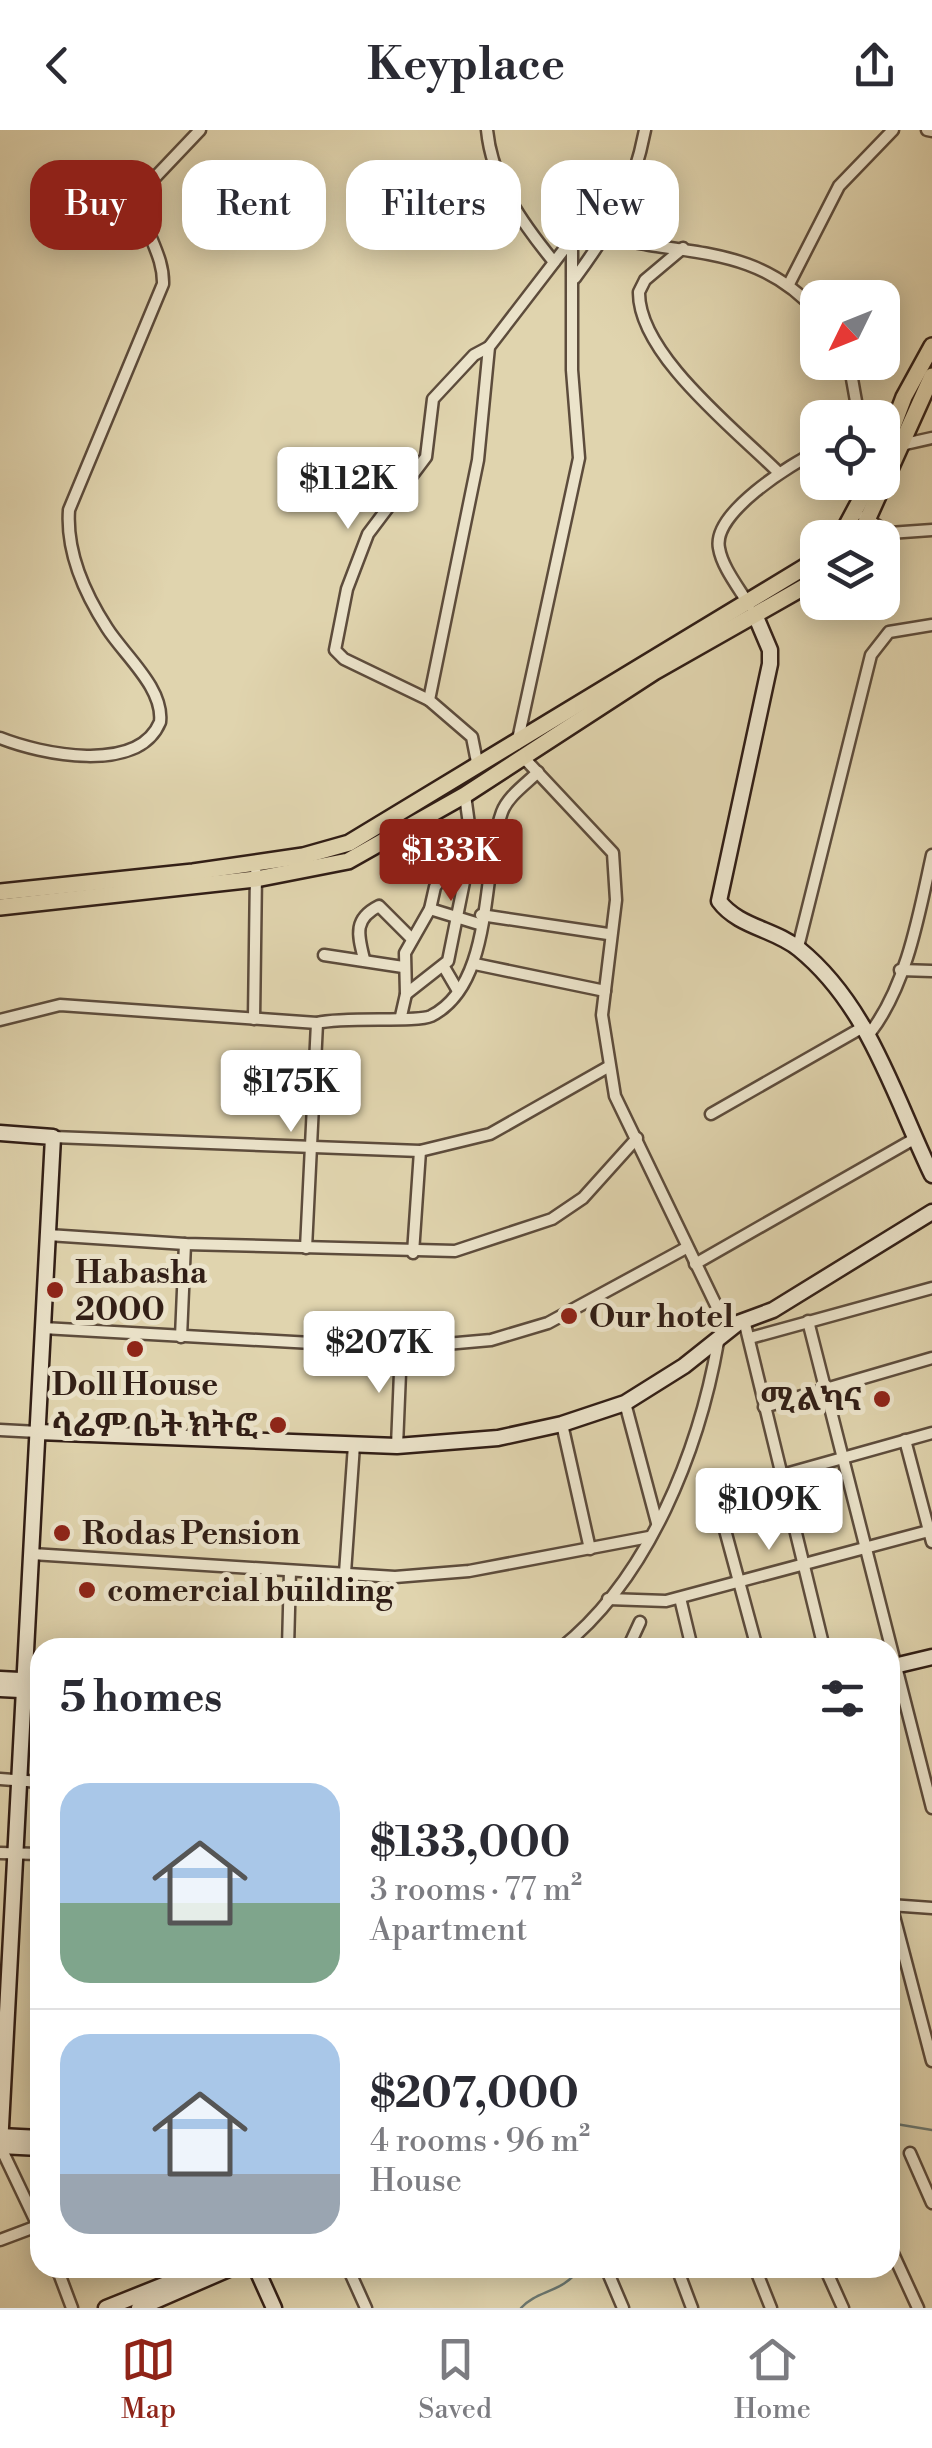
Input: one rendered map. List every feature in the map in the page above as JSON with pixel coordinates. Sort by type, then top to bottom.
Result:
[{"type":"main road","points":[[900,410],[932,346]]},
{"type":"main road","points":[[859,520],[905,444],[932,376]]},
{"type":"main road","points":[[862,520],[866,500]]},
{"type":"main road","points":[[752,610],[800,573]]},
{"type":"main road","points":[[0,892],[332,866],[364,854],[466,796],[520,752],[651,667],[800,587]]},
{"type":"main road","points":[[0,908],[256,870],[349,843],[478,767],[520,752]]},
{"type":"street","points":[[0,738],[46,755],[85,756],[140,744],[160,722],[153,692],[93,604],[68,533],[69,510],[84,464],[163,284],[158,249],[141,210],[144,189],[200,130]]},
{"type":"street","points":[[487,130],[491,163],[518,217],[554,262]]},
{"type":"street","points":[[639,160],[645,130]]},
{"type":"street","points":[[790,284],[839,186],[892,130]]},
{"type":"street","points":[[679,247],[744,262],[790,284],[800,294]]},
{"type":"street","points":[[684,248],[645,280],[639,292],[649,332],[686,379],[779,474]]},
{"type":"street","points":[[478,767],[472,737],[429,700],[344,659],[335,650],[347,590],[368,534],[426,457],[433,399],[474,355],[490,347],[563,250]]},
{"type":"street","points":[[570,1638],[608,1600],[657,1524],[723,1336],[695,1264],[616,1096],[608,1067],[603,1038],[604,991],[616,885],[613,852],[520,752],[579,458],[572,370],[573,250]]},
{"type":"street","points":[[574,279],[596,250]]},
{"type":"street","points":[[429,700],[478,460],[490,347]]},
{"type":"street","points":[[905,444],[914,438],[932,438]]},
{"type":"street","points":[[800,462],[739,505],[720,534],[718,546],[770,650],[770,664],[719,901],[732,915],[798,948],[867,1030],[932,1175]]},
{"type":"street","points":[[863,516],[889,533],[932,530]]},
{"type":"street","points":[[798,948],[871,655],[889,632],[932,625]]},
{"type":"street","points":[[0,1020],[60,1005],[317,1023],[342,1017],[427,1018],[458,990],[475,964],[502,811],[538,772]]},
{"type":"street","points":[[401,1016],[406,994],[403,967],[412,939],[430,909],[435,887],[471,839],[466,796]]},
{"type":"street","points":[[471,839],[496,847]]},
{"type":"street","points":[[711,1114],[867,1030],[885,1014],[924,904],[931,860]]},
{"type":"street","points":[[449,867],[488,882]]},
{"type":"street","points":[[254,1020],[256,870]]},
{"type":"street","points":[[406,994],[444,967],[466,872]]},
{"type":"street","points":[[924,904],[932,922]]},
{"type":"street","points":[[364,959],[357,930],[362,918],[373,908],[379,906],[412,939]]},
{"type":"street","points":[[430,909],[480,920],[608,934]]},
{"type":"street","points":[[324,955],[403,967]]},
{"type":"street","points":[[475,964],[604,991]]},
{"type":"street","points":[[444,967],[458,990]]},
{"type":"street","points":[[900,970],[932,970]]},
{"type":"street","points":[[306,1248],[317,1023]]},
{"type":"street","points":[[0,1134],[420,1151],[490,1134],[608,1067]]},
{"type":"street","points":[[33,1638],[32,1554],[52,1138]]},
{"type":"street","points":[[48,1235],[413,1253],[480,1245],[552,1219],[583,1198],[638,1138]]},
{"type":"street","points":[[695,1264],[914,1138]]},
{"type":"street","points":[[413,1253],[420,1151]]},
{"type":"street","points":[[0,1430],[397,1446],[498,1438],[562,1424],[625,1403],[744,1320],[773,1310],[932,1212]]},
{"type":"street","points":[[181,1336],[185,1244]]},
{"type":"street","points":[[43,1328],[401,1348],[492,1340],[548,1323],[686,1248]]},
{"type":"street","points":[[750,1338],[932,1288]]},
{"type":"street","points":[[744,1320],[822,1638]]},
{"type":"street","points":[[808,1321],[886,1638]]},
{"type":"street","points":[[397,1446],[401,1348]]},
{"type":"street","points":[[764,1407],[932,1358]]},
{"type":"street","points":[[625,1403],[657,1524]]},
{"type":"street","points":[[562,1424],[590,1549]]},
{"type":"street","points":[[782,1474],[932,1433]]},
{"type":"street","points":[[608,1600],[680,1598],[931,1534],[905,1440]]},
{"type":"street","points":[[346,1573],[354,1445]]},
{"type":"street","points":[[726,1530],[753,1638]]},
{"type":"street","points":[[32,1554],[395,1577],[469,1572],[649,1538]]},
{"type":"street","points":[[288,1638],[290,1571]]},
{"type":"street","points":[[680,1598],[690,1638]]},
{"type":"street","points":[[633,1638],[640,1622]]},
{"type":"street","points":[[900,1664],[932,1656]]},
{"type":"street","points":[[0,1679],[30,1684]]},
{"type":"street","points":[[0,1690],[30,1685]]},
{"type":"street","points":[[900,1691],[932,1808]]},
{"type":"street","points":[[30,1711],[22,1780],[0,2136],[0,2146],[30,2208]]},
{"type":"street","points":[[0,1779],[30,1781]]},
{"type":"street","points":[[0,1853],[30,1854]]},
{"type":"street","points":[[900,1905],[932,1908]]},
{"type":"street","points":[[900,1942],[932,2062]]},
{"type":"street","points":[[0,2136],[30,2138]]},
{"type":"street","points":[[0,2146],[30,2148]]},
{"type":"street","points":[[910,2153],[932,2203]]},
{"type":"street","points":[[0,2240],[30,2229]]},
{"type":"street","points":[[900,2269],[918,2308]]},
{"type":"street","points":[[62,2278],[72,2308]]},
{"type":"street","points":[[106,2308],[177,2278]]},
{"type":"street","points":[[139,2308],[208,2278]]},
{"type":"street","points":[[256,2278],[266,2308]]},
{"type":"street","points":[[258,2278],[274,2308]]},
{"type":"street","points":[[352,2278],[366,2308]]},
{"type":"street","points":[[610,2278],[623,2308]]},
{"type":"street","points":[[681,2278],[692,2308]]},
{"type":"street","points":[[759,2278],[771,2308]]},
{"type":"street","points":[[830,2278],[843,2308]]},
{"type":"waterway","points":[[900,2125],[932,2130]]},
{"type":"waterway","points":[[521,2308],[571,2278]]},
{"type":"place","name":"Habasha 2000","points":[[55,1290]]},
{"type":"place","name":"Our hotel","points":[[569,1316]]},
{"type":"place","name":"Doll House","points":[[135,1349]]},
{"type":"place","name":"ሚልካና","points":[[882,1399]]},
{"type":"place","name":"ሳሬም ቤት ክትፎ","points":[[278,1425]]},
{"type":"place","name":"Rodas Pension","points":[[62,1533]]},
{"type":"place","name":"comercial building","points":[[87,1590]]}]
